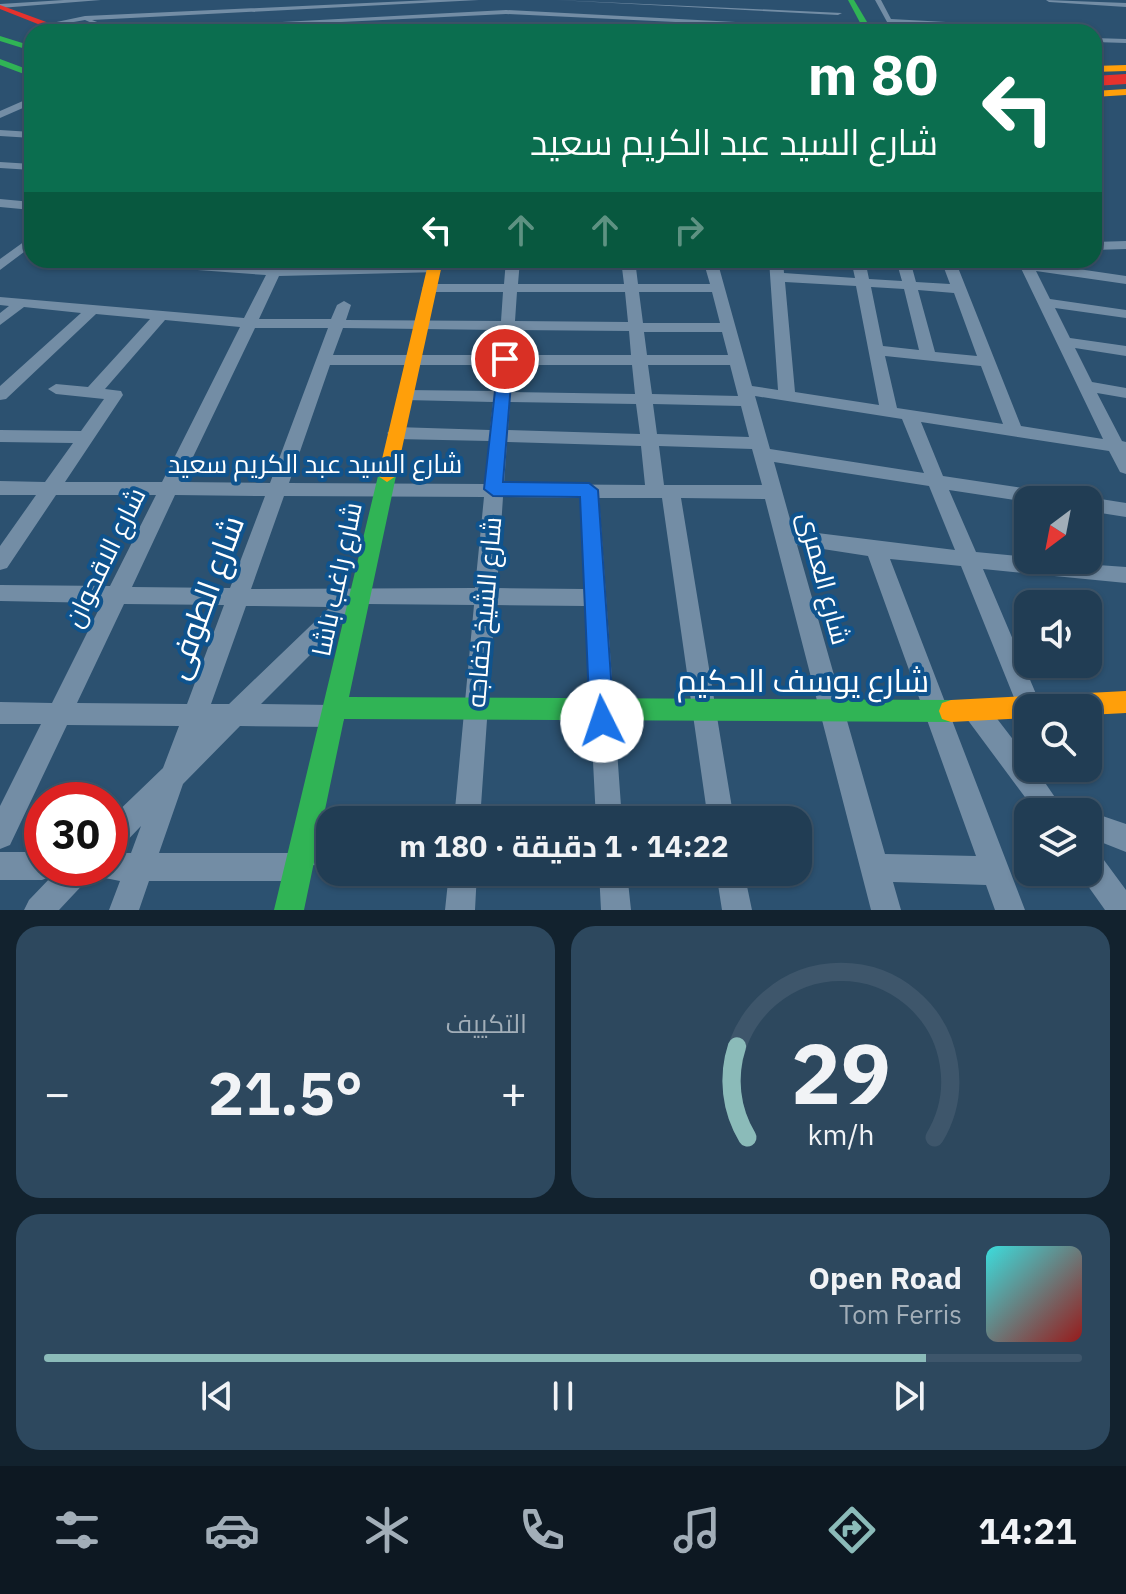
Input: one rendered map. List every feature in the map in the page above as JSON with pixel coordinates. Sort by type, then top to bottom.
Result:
[{"type":"street","points":[[0,6],[98,0]]},
{"type":"street","points":[[56,22],[307,0]]},
{"type":"street","points":[[282,3],[476,0]]},
{"type":"street","points":[[502,24],[508,0]]},
{"type":"street","points":[[559,0],[696,3],[790,15],[841,14]]},
{"type":"street","points":[[740,0],[790,15]]},
{"type":"street","points":[[863,0],[885,24]]},
{"type":"street","points":[[878,0],[887,24]]},
{"type":"street","points":[[1049,0],[1126,5]]},
{"type":"street","points":[[598,24],[610,1]]},
{"type":"street","points":[[395,2],[397,24]]},
{"type":"street","points":[[277,24],[282,3]]},
{"type":"street","points":[[692,24],[696,3]]},
{"type":"street","points":[[0,6],[56,22],[170,6],[158,24]]},
{"type":"street","points":[[320,24],[506,12],[693,21],[841,14]]},
{"type":"street","points":[[81,18],[95,24]]},
{"type":"street","points":[[0,38],[24,46]]},
{"type":"street","points":[[1102,40],[1126,41]]},
{"type":"street","points":[[0,49],[24,56]]},
{"type":"street","points":[[0,62],[24,71]]},
{"type":"street","points":[[1102,72],[1124,81]]},
{"type":"street","points":[[1102,80],[1124,81]]},
{"type":"street","points":[[1102,85],[1124,81]]},
{"type":"street","points":[[1102,91],[1124,81]]},
{"type":"street","points":[[0,115],[24,104]]},
{"type":"street","points":[[12,109],[24,110]]},
{"type":"street","points":[[0,133],[24,134]]},
{"type":"street","points":[[0,165],[24,166]]},
{"type":"street","points":[[0,203],[24,205]]},
{"type":"street","points":[[1102,246],[1126,245]]},
{"type":"street","points":[[0,249],[24,252]]},
{"type":"street","points":[[0,266],[24,253]]},
{"type":"street","name":"شارع الاقحوان","points":[[0,835],[275,268]]},
{"type":"street","points":[[328,268],[433,272],[510,288],[718,288]]},
{"type":"street","name":"شارع الشيخ خفاجه","points":[[468,806],[512,268]]},
{"type":"street","points":[[629,268],[649,440],[662,491],[719,806]]},
{"type":"street","name":"شارع العمرى","points":[[712,268],[886,910]]},
{"type":"street","points":[[777,268],[787,396]]},
{"type":"street","points":[[860,268],[877,350],[899,413],[937,483],[1025,694]]},
{"type":"street","points":[[905,268],[928,355]]},
{"type":"street","points":[[951,268],[1014,431]]},
{"type":"street","points":[[1027,268],[1086,386],[1121,447],[1126,468]]},
{"type":"street","points":[[1055,268],[1126,280]]},
{"type":"street","name":"شارع راغب باشا","points":[[289,910],[311,857],[334,712],[357,597],[433,272]]},
{"type":"street","points":[[778,277],[960,289]]},
{"type":"street","points":[[0,301],[247,323],[340,315],[421,325],[729,328]]},
{"type":"street","points":[[1044,302],[1126,314]]},
{"type":"street","points":[[0,321],[21,303]]},
{"type":"street","points":[[0,395],[91,311]]},
{"type":"street","name":"شارع الطوفى","points":[[124,910],[340,315]]},
{"type":"street","points":[[94,391],[160,317]]},
{"type":"street","points":[[1064,342],[1126,351]]},
{"type":"street","points":[[877,350],[987,362]]},
{"type":"street","points":[[324,360],[738,360]]},
{"type":"street","points":[[1086,386],[1126,393]]},
{"type":"street","points":[[0,562],[115,395],[56,389]]},
{"type":"street","points":[[405,395],[644,399],[787,396],[1121,447]]},
{"type":"street","points":[[396,433],[649,440],[762,449],[937,483],[1014,494]]},
{"type":"street","points":[[0,436],[85,437]]},
{"type":"street","name":"شارع السيد عبد الكريم سعيد","points":[[0,488],[773,492]]},
{"type":"street","points":[[589,490],[608,806]]},
{"type":"street","points":[[1102,506],[1126,510]]},
{"type":"street","points":[[785,536],[876,550],[1126,575]]},
{"type":"street","points":[[876,550],[1010,910]]},
{"type":"street","points":[[0,593],[594,598]]},
{"type":"street","points":[[128,821],[357,597]]},
{"type":"street","name":"شارع يوسف الحكيم","points":[[1102,703],[1126,702]]},
{"type":"street","name":"شارع يوسف الحكيم","points":[[334,712],[475,709],[976,711],[1014,708]]},
{"type":"street","points":[[976,711],[1042,798]]},
{"type":"street","points":[[0,713],[233,717],[334,712]]},
{"type":"street","points":[[1102,829],[1126,838]]},
{"type":"street","points":[[128,867],[311,857]]},
{"type":"street","points":[[0,866],[24,866]]},
{"type":"street","points":[[875,868],[995,871]]},
{"type":"street","points":[[1102,881],[1123,910]]},
{"type":"street","points":[[39,910],[62,886]]},
{"type":"street","points":[[460,910],[462,886]]},
{"type":"street","points":[[614,886],[616,910]]},
{"type":"street","points":[[733,886],[737,910]]},
{"type":"traffic: fast","points":[[851,0],[864,24]]},
{"type":"traffic: fast","points":[[0,38],[24,46]]},
{"type":"traffic: fast","points":[[0,62],[24,71]]},
{"type":"traffic: fast","points":[[289,910],[387,476]]},
{"type":"traffic: fast","points":[[335,708],[951,711]]},
{"type":"traffic: slow","points":[[1102,69],[1126,68]]},
{"type":"traffic: slow","points":[[1102,94],[1126,92]]},
{"type":"traffic: slow","points":[[387,476],[434,268]]},
{"type":"traffic: slow","points":[[951,711],[1126,702]]},
{"type":"traffic: jam","points":[[0,7],[44,24]]},
{"type":"traffic: jam","points":[[1102,80],[1126,79]]},
{"type":"route","points":[[505,359],[493,489],[589,490],[602,721]]}]
